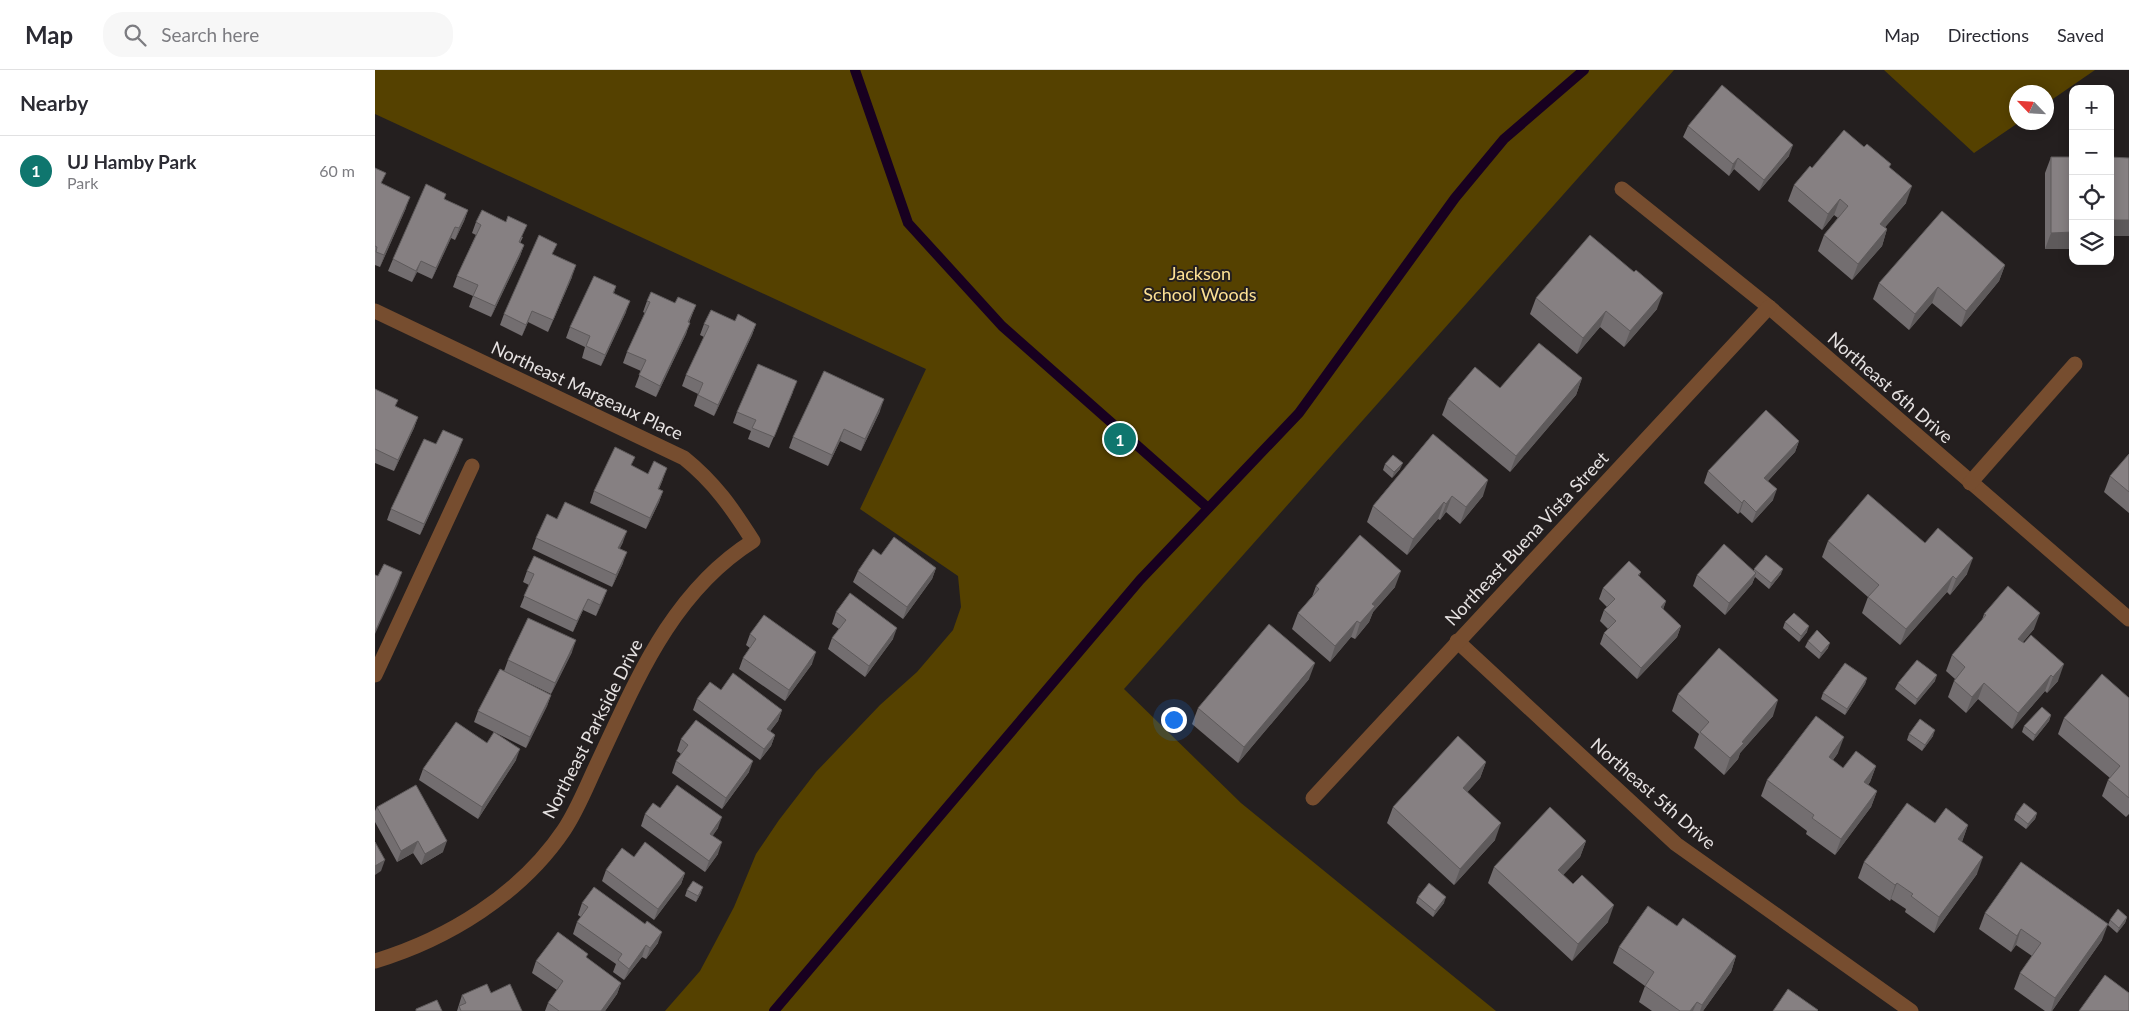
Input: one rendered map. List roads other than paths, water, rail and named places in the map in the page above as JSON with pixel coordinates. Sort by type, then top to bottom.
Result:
[{"type":"street","name":"Northeast 6th Drive","points":[[1622,189],[1769,307],[2129,619]]},
{"type":"street","name":"Northeast Buena Vista Street","points":[[1313,798],[1457,640],[1769,307]]},
{"type":"street","name":"Northeast Margeaux Place","points":[[375,311],[684,458],[706,476],[720,492],[753,541]]},
{"type":"street","points":[[1971,483],[2075,364]]},
{"type":"street","points":[[375,674],[472,466]]},
{"type":"street","name":"Northeast Parkside Drive","points":[[375,961],[409,949],[449,930],[502,895],[543,858],[574,813],[643,665],[664,631],[698,586],[724,561],[753,541]]},
{"type":"street","name":"Northeast 5th Drive","points":[[1457,640],[1676,844],[1911,1011]]},
{"type":"waterway","points":[[855,70],[908,223],[1002,326],[1208,508]]},
{"type":"waterway","points":[[774,1011],[1140,580],[1299,413],[1455,198],[1504,139],[1584,70]]},
{"type":"place","name":"UJ Hamby Park","points":[[1120,439]]},
{"type":"park label","name":"Jackson School Woods","points":[[1200,284]]}]
